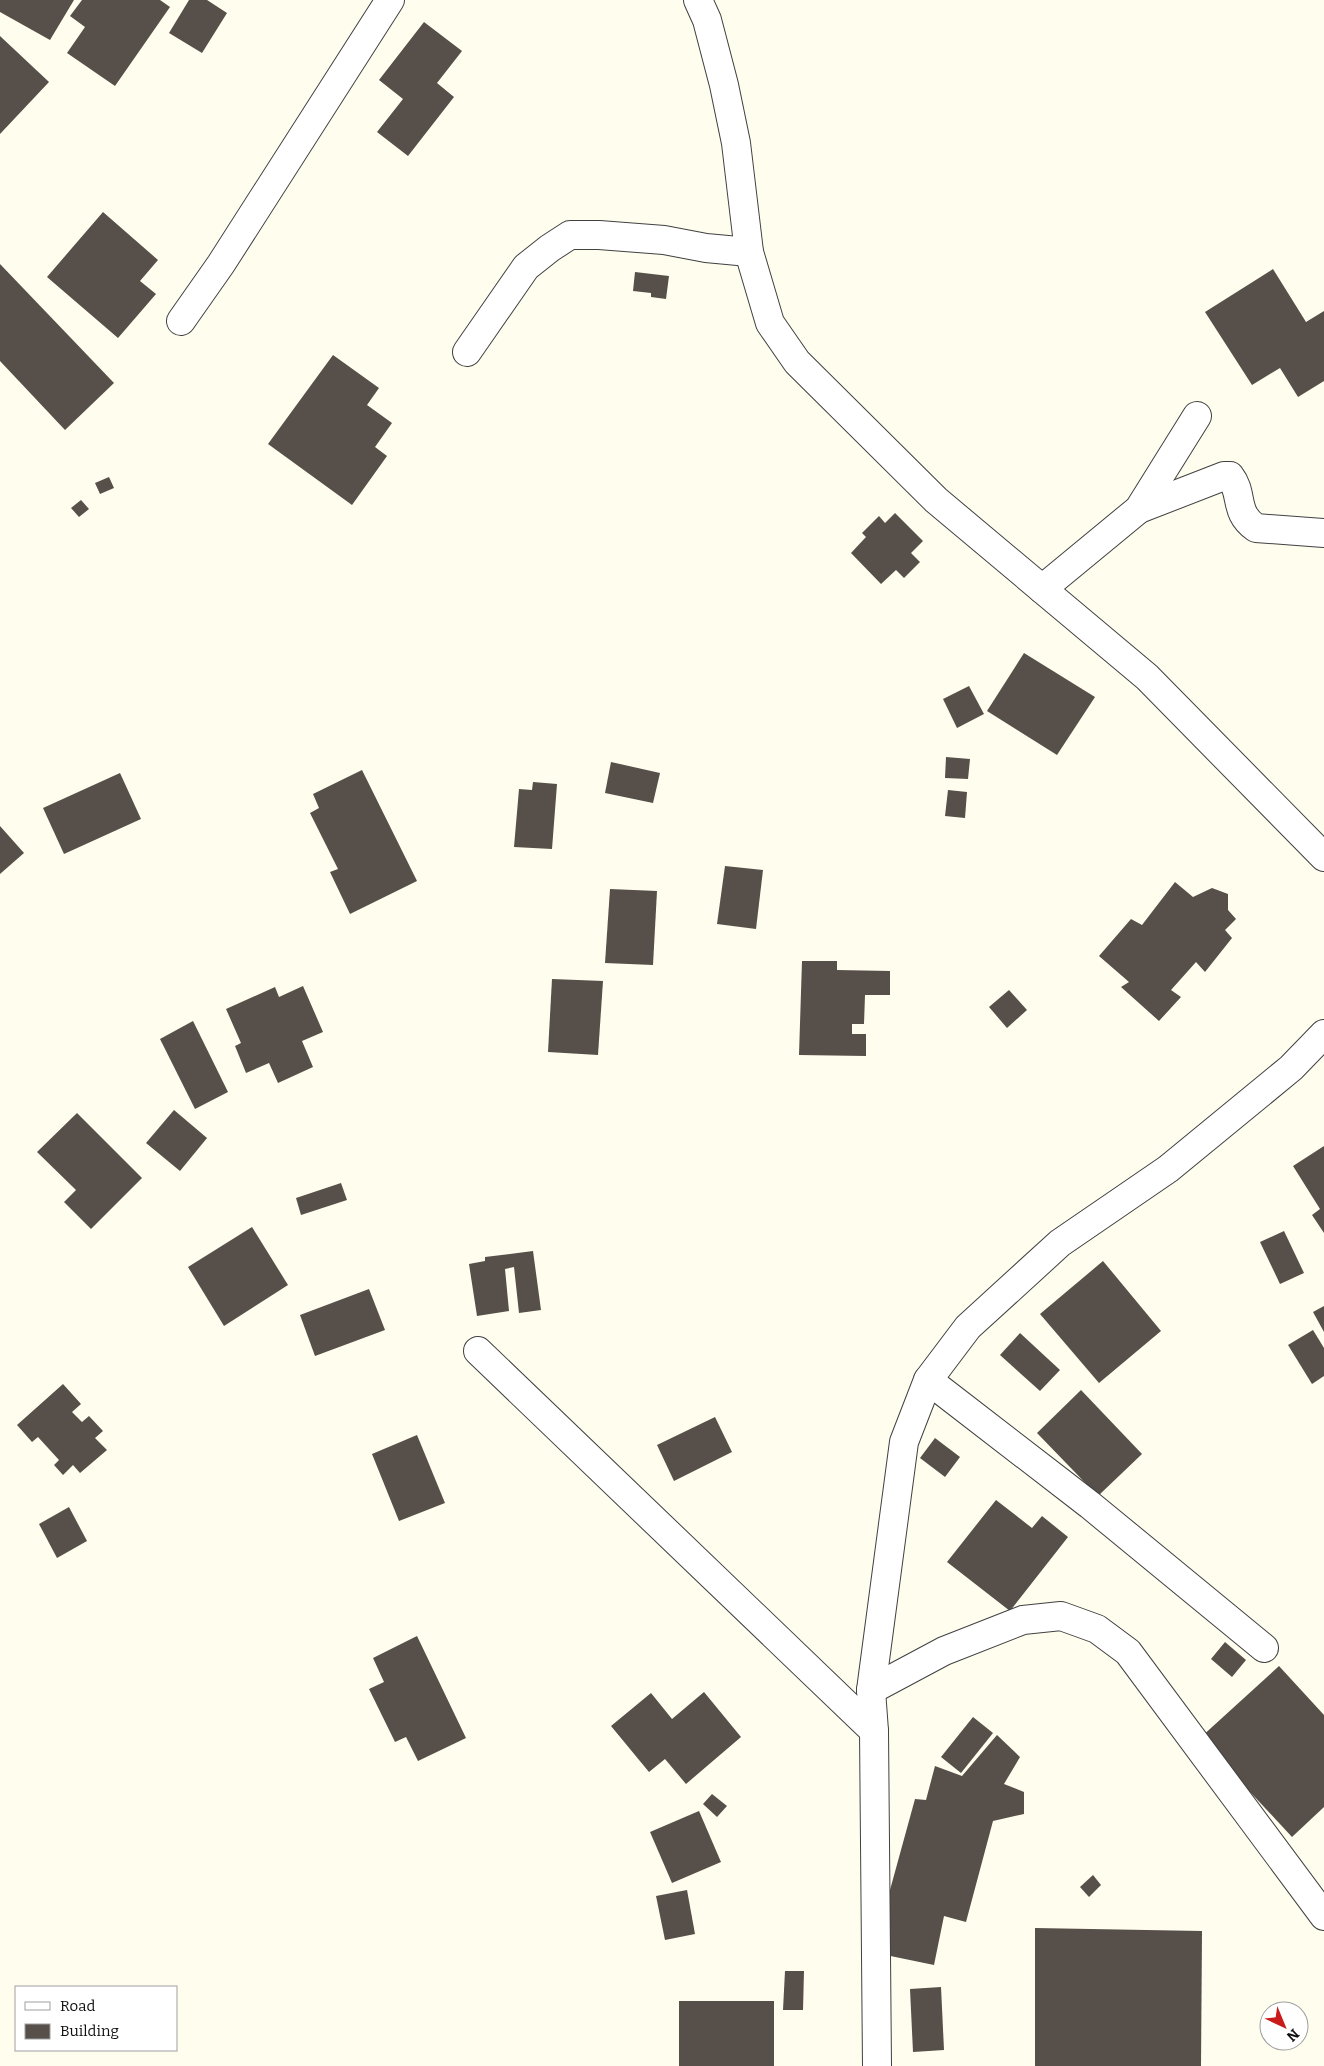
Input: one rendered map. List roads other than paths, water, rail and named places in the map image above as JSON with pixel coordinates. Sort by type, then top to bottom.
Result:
[{"type":"street","points":[[182,321],[221,264],[390,0]]},
{"type":"street","points":[[698,0],[707,20],[724,85],[736,143],[749,252],[770,323],[797,362],[936,500],[1147,677],[1324,857]]},
{"type":"street","points":[[467,352],[526,267],[570,235],[599,234],[664,240],[706,248],[749,252]]},
{"type":"street","points":[[1139,509],[1197,416]]},
{"type":"street","points":[[1042,589],[1139,509],[1224,476],[1230,476],[1234,482],[1241,512],[1248,523],[1256,528],[1324,533]]},
{"type":"street","points":[[877,2066],[874,1731],[871,1690],[904,1442],[928,1380],[968,1327],[1060,1243],[1168,1169],[1291,1068],[1324,1034]]},
{"type":"street","points":[[478,1352],[874,1731]]},
{"type":"street","points":[[928,1380],[1090,1505],[1264,1648]]},
{"type":"street","points":[[871,1690],[944,1651],[1023,1620],[1061,1616],[1097,1629],[1128,1652],[1324,1916]]}]
